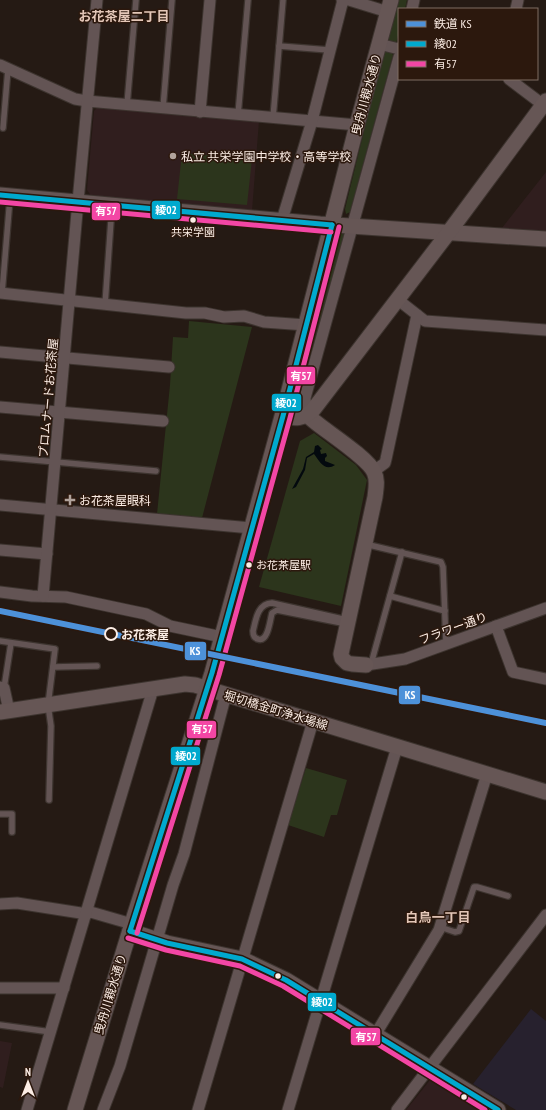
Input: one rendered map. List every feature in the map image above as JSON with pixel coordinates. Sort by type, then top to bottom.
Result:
[{"type":"street","name":"プロムナードお花茶屋","points":[[43,596],[97,0]]},
{"type":"street","points":[[200,112],[210,0]]},
{"type":"street","points":[[282,220],[312,121],[343,0],[390,6]]},
{"type":"street","name":"曳舟川親水通り","points":[[75,1110],[222,638],[283,416],[357,125],[390,6]]},
{"type":"street","points":[[379,44],[398,50]]},
{"type":"street","points":[[369,664],[347,663],[342,658],[342,650],[376,488],[374,471],[367,462],[308,415],[305,398],[398,61]]},
{"type":"street","points":[[4,67],[75,99],[87,101],[357,125]]},
{"type":"street","points":[[283,416],[301,418],[308,415],[449,232],[545,104],[510,80]]},
{"type":"street","points":[[5,195],[78,203],[332,225],[546,239]]},
{"type":"street","points":[[1,293],[186,313],[244,316],[269,323],[306,325]]},
{"type":"street","points":[[397,299],[425,321],[546,330]]},
{"type":"street","points":[[374,471],[385,462],[386,459],[417,315]]},
{"type":"street","points":[[0,352],[169,368]]},
{"type":"street","points":[[0,407],[163,421]]},
{"type":"street","points":[[0,505],[251,528]]},
{"type":"street","points":[[0,550],[47,554]]},
{"type":"street","points":[[0,592],[66,598],[146,614],[170,626],[222,638]]},
{"type":"street","name":"フラワー通り","points":[[369,664],[399,661],[546,608]]},
{"type":"street","points":[[496,626],[513,672],[546,679]]},
{"type":"street","name":"堀切橋金町浄水場線","points":[[4,712],[185,684],[207,688],[546,792]]},
{"type":"street","points":[[2,688],[4,712]]},
{"type":"street","points":[[27,1110],[153,689]]},
{"type":"street","points":[[103,1110],[120,1066],[173,884],[184,854],[226,694]]},
{"type":"street","points":[[198,1110],[313,721]]},
{"type":"street","points":[[288,1110],[397,747]]},
{"type":"street","points":[[375,1035],[440,928],[487,774]]},
{"type":"street","points":[[0,904],[16,903],[87,912],[131,927],[158,939],[242,960],[274,974],[498,1110]]},
{"type":"street","points":[[397,1110],[546,914]]},
{"type":"street","points":[[0,988],[64,988]]},
{"type":"lane","points":[[127,105],[136,0]]},
{"type":"lane","points":[[162,108],[172,0]]},
{"type":"lane","points":[[238,115],[248,0]]},
{"type":"lane","points":[[273,118],[283,0]]},
{"type":"lane","points":[[280,46],[329,50]]},
{"type":"lane","points":[[3,128],[4,67]]},
{"type":"lane","points":[[1,293],[5,195]]},
{"type":"lane","points":[[104,305],[112,206]]},
{"type":"lane","points":[[0,457],[156,471]]},
{"type":"lane","points":[[365,544],[441,562],[444,567],[446,644]]},
{"type":"lane","points":[[369,664],[402,552]]},
{"type":"lane","points":[[390,596],[445,611]]},
{"type":"lane","points":[[268,603],[348,622],[277,610],[272,613],[265,638],[261,640],[257,639],[253,635],[258,611],[268,603]]},
{"type":"lane","points":[[0,641],[55,649],[48,705],[51,726],[49,800]]},
{"type":"lane","points":[[2,688],[12,643]]},
{"type":"lane","points":[[53,667],[97,666]]},
{"type":"lane","points":[[0,814],[12,814],[12,832]]},
{"type":"lane","points":[[440,928],[453,932],[457,932],[460,929],[474,887],[508,896]]},
{"type":"lane","points":[[0,1025],[51,1032]]},
{"type":"shaded area","name":"私立 共栄学園中学校・高等学校","points":[[98,107],[259,121],[252,211],[92,197],[87,190],[94,111]]},
{"type":"shaded area","points":[[546,172],[546,231],[502,228]]},
{"type":"shaded area","points":[[318,445],[322,449],[320,450],[321,454],[326,453],[327,456],[325,461],[335,465],[328,467],[323,465],[314,454],[307,458],[305,470],[296,487],[292,489],[303,469],[306,457],[314,452],[315,446]]},
{"type":"shaded area","points":[[531,1009],[546,1021],[546,1110],[516,1110],[473,1084]]},
{"type":"shaded area","points":[[0,1041],[12,1043],[3,1088],[0,1087]]},
{"type":"shaded area","points":[[431,1079],[482,1110],[406,1110]]},
{"type":"green space","points":[[397,0],[407,0],[405,8],[398,8],[398,35],[396,44],[386,40]]},
{"type":"green space","points":[[386,51],[392,53],[393,55],[350,212],[346,214],[345,209],[383,53]]},
{"type":"green space","points":[[182,153],[252,159],[247,205],[177,199]]},
{"type":"green space","points":[[341,233],[345,235],[302,408],[298,408],[294,403],[297,386],[337,237]]},
{"type":"green space","points":[[189,321],[252,327],[202,518],[157,514],[170,385],[173,337],[188,338]]},
{"type":"green space","points":[[314,433],[356,465],[367,480],[341,606],[259,587],[300,441]]},
{"type":"green space","points":[[306,768],[347,780],[337,815],[331,815],[324,837],[288,825]]},
{"type":"rail line","name":"KS","points":[[0,611],[546,723]]},
{"type":"transit line","name":"綾02","points":[[0,195],[332,225]]},
{"type":"transit line","name":"有57","points":[[0,202],[331,232]]},
{"type":"transit line","name":"綾02","points":[[130,931],[212,673],[283,416],[332,225]]},
{"type":"transit line","name":"有57","points":[[137,933],[219,675],[290,418],[339,227]]},
{"type":"transit line","name":"綾02","points":[[130,931],[167,943],[242,959],[286,980],[498,1110]]},
{"type":"transit line","name":"有57","points":[[128,938],[166,950],[240,966],[283,986],[485,1110]]},
{"type":"place","name":"私立 共栄学園中学校・高等学校","points":[[173,156]]},
{"type":"place","name":"共栄学園","points":[[193,220]]},
{"type":"place","name":"お花茶屋眼科","points":[[70,500]]},
{"type":"place","name":"お花茶屋駅","points":[[249,565]]},
{"type":"place","name":"お花茶屋","points":[[111,634]]},
{"type":"district","name":"お花茶屋二丁目","points":[[124,16]]},
{"type":"district","name":"白鳥一丁目","points":[[438,917]]}]
